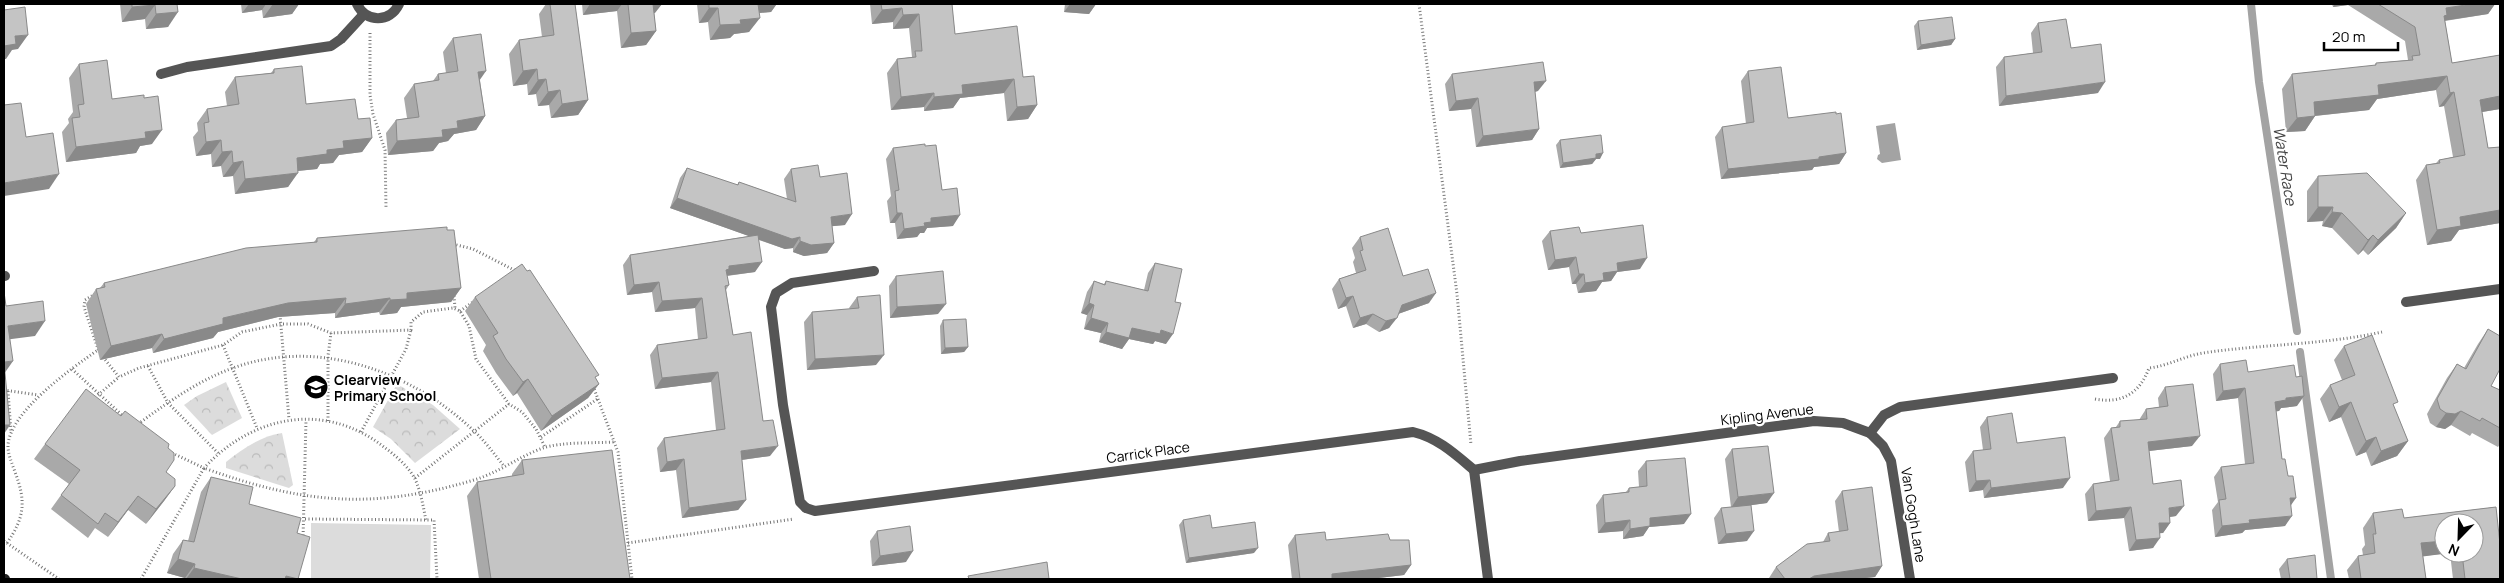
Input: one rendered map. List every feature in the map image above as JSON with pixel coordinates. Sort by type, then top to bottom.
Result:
[{"type":"street","points":[[357,4],[364,14],[382,19],[390,16],[399,4]]},
{"type":"street","points":[[161,74],[187,67],[331,46],[364,14]]},
{"type":"street","points":[[811,510],[800,502],[783,405],[771,307],[776,294],[792,283],[874,271]]},
{"type":"street","points":[[2406,302],[2500,289]]},
{"type":"street","points":[[1870,433],[1884,415],[1900,407],[2113,378]]},
{"type":"street","name":"Kipling Avenue","points":[[1474,470],[1520,461],[1814,421],[1843,424],[1870,433]]},
{"type":"street","name":"Carrick Place","points":[[811,510],[1413,432],[1428,436],[1446,446],[1474,470]]},
{"type":"street","name":"Van Gogh Lane","points":[[1870,433],[1883,446],[1891,461],[1910,579]]},
{"type":"street","points":[[1474,470],[1488,579]]},
{"type":"path","points":[[1419,4],[1457,294],[1474,470]]},
{"type":"path","points":[[370,32],[370,95],[373,114],[385,150],[386,208]]},
{"type":"path","points":[[450,253],[449,244],[473,248],[516,271],[523,277]]},
{"type":"path","points":[[508,277],[516,271]]},
{"type":"path","points":[[453,290],[455,308]]},
{"type":"path","points":[[100,292],[89,296],[84,306],[98,350],[119,377]]},
{"type":"path","points":[[460,310],[476,299]]},
{"type":"path","points":[[279,306],[288,419]]},
{"type":"path","points":[[361,432],[406,349],[411,322],[423,312],[455,308],[460,310],[469,326],[476,359],[509,404],[522,412],[541,437],[545,447]]},
{"type":"path","points":[[268,317],[270,326]]},
{"type":"path","points":[[98,395],[119,377],[148,366],[223,345],[242,332],[270,326],[308,324],[332,333],[411,330]]},
{"type":"path","points":[[2063,386],[2090,398],[2114,400],[2133,394],[2140,386],[2149,368],[2169,365],[2183,357],[2263,345],[2301,344],[2382,332]]},
{"type":"path","points":[[328,422],[328,356],[332,333]]},
{"type":"path","points":[[223,345],[257,428]]},
{"type":"path","points":[[11,434],[39,396],[98,350]]},
{"type":"path","points":[[143,432],[135,426],[168,403],[233,368],[284,356],[328,356],[356,363],[391,376],[432,397],[475,431],[504,466]]},
{"type":"path","points":[[148,366],[168,403],[218,453]]},
{"type":"path","points":[[72,369],[98,395],[128,420]]},
{"type":"path","points":[[590,381],[600,398],[618,452],[632,579]]},
{"type":"path","points":[[39,396],[6,390],[11,434],[8,446],[9,456],[23,499],[21,521],[6,542],[59,579]]},
{"type":"path","points":[[541,437],[600,398]]},
{"type":"path","points":[[415,478],[509,404]]},
{"type":"path","points":[[141,579],[204,468],[218,453],[239,438],[257,428],[288,419],[328,422],[352,427],[392,453],[415,478],[426,520]]},
{"type":"path","points":[[302,546],[305,519],[306,420]]},
{"type":"path","points":[[166,449],[204,468],[258,487],[342,501],[382,499],[420,493],[476,479],[545,447],[615,442]]},
{"type":"path","points":[[628,543],[790,521],[811,510]]},
{"type":"path","points":[[305,519],[434,520],[437,579]]},
{"type":"green space","points":[[226,382],[242,418],[212,435],[184,405],[197,396]]},
{"type":"green space","points":[[397,384],[433,405],[460,429],[415,463],[391,439],[373,427]]},
{"type":"green space","points":[[282,433],[293,485],[289,488],[226,468],[226,462],[245,448],[259,440]]},
{"type":"green space","points":[[311,523],[431,525],[430,579],[311,579]]},
{"type":"shaded area","points":[[1895,123],[1901,160],[1882,163],[1877,159],[1880,154],[1876,126]]},
{"type":"building","points":[[132,4],[177,4],[178,12],[156,14],[155,5],[132,7]]},
{"type":"building","points":[[550,4],[575,4],[588,100],[562,104],[560,90],[548,92],[546,79],[538,80],[537,69],[523,71],[519,40],[554,35]]},
{"type":"building","points":[[628,4],[653,4],[656,31],[631,33]]},
{"type":"building","points":[[709,4],[758,4],[760,18],[740,20],[741,24],[720,25],[718,8],[709,8]]},
{"type":"building","points":[[881,4],[952,4],[955,34],[1017,26],[1023,77],[1034,76],[1037,105],[1017,107],[1014,79],[962,85],[963,94],[934,97],[934,93],[901,97],[897,59],[916,57],[915,51],[922,51],[919,14],[903,15],[902,8],[882,10]]},
{"type":"building","points":[[2378,4],[2472,4],[2446,8],[2447,15],[2444,16],[2452,63],[2500,55],[2500,96],[2480,100],[2488,148],[2500,147],[2500,210],[2460,217],[2461,226],[2437,230],[2426,165],[2440,163],[2439,160],[2465,155],[2454,92],[2450,93],[2447,76],[2378,85],[2379,95],[2314,102],[2315,116],[2297,118],[2292,74],[2413,60],[2412,56],[2420,55],[2415,27]]},
{"type":"building","points":[[25,7],[28,35],[15,36],[16,44],[4,46],[4,10]]},
{"type":"building","points":[[1952,17],[1955,39],[1921,45],[1918,21]]},
{"type":"building","points":[[2066,19],[2071,48],[2101,44],[2105,82],[2006,96],[2004,57],[2042,52],[2038,23]]},
{"type":"building","points":[[481,34],[486,71],[478,72],[485,116],[457,121],[458,128],[442,130],[443,137],[397,141],[396,120],[419,117],[414,84],[439,80],[438,74],[458,71],[453,38]]},
{"type":"building","points":[[107,60],[112,99],[144,95],[144,98],[158,96],[162,130],[145,132],[146,138],[76,147],[72,118],[80,117],[78,105],[84,104],[79,64]]},
{"type":"building","points":[[1543,62],[1546,81],[1534,82],[1539,129],[1483,136],[1478,98],[1456,101],[1452,74]]},
{"type":"building","points":[[302,66],[306,104],[355,99],[358,119],[370,118],[372,138],[343,141],[344,148],[327,150],[327,154],[297,158],[298,173],[245,179],[243,161],[233,163],[232,151],[222,152],[221,140],[206,142],[204,123],[209,122],[207,109],[239,104],[235,77],[274,73],[274,69]]},
{"type":"building","points":[[1781,67],[1788,118],[1841,113],[1846,153],[1819,157],[1819,159],[1728,169],[1722,127],[1754,122],[1748,71]]},
{"type":"building","points":[[21,103],[26,137],[53,133],[59,174],[4,183],[4,105]]},
{"type":"building","points":[[1601,135],[1603,153],[1596,154],[1596,158],[1563,163],[1560,140]]},
{"type":"building","points":[[925,144],[925,146],[936,145],[942,190],[957,188],[960,215],[931,218],[931,222],[924,223],[925,226],[904,229],[902,213],[897,213],[895,191],[899,190],[893,148]]},
{"type":"building","points":[[818,165],[820,177],[847,173],[852,214],[831,217],[834,243],[811,245],[800,241],[800,237],[792,239],[677,198],[687,168],[738,185],[739,182],[796,202],[791,169]]},
{"type":"building","points":[[2367,173],[2406,213],[2378,240],[2373,235],[2368,240],[2342,213],[2332,212],[2333,207],[2318,207],[2318,176]]},
{"type":"building","points":[[1643,225],[1647,258],[1617,263],[1618,271],[1603,273],[1604,280],[1585,283],[1584,274],[1579,274],[1576,257],[1555,260],[1550,231],[1579,227],[1581,233]]},
{"type":"building","points":[[447,227],[447,230],[454,230],[461,288],[407,293],[407,299],[390,300],[390,298],[345,304],[346,298],[288,303],[223,318],[223,324],[164,339],[162,334],[111,346],[96,289],[105,287],[104,283],[246,248],[317,242],[317,238]]},
{"type":"building","points":[[1388,228],[1403,276],[1428,269],[1436,293],[1402,305],[1397,318],[1386,321],[1373,314],[1360,318],[1353,296],[1346,298],[1339,279],[1366,270],[1360,251],[1363,250],[1360,237]]},
{"type":"building","points":[[758,235],[762,262],[729,266],[729,269],[726,270],[729,285],[725,286],[733,335],[751,332],[763,421],[773,420],[778,446],[741,451],[746,500],[689,508],[684,459],[667,462],[664,438],[725,429],[718,372],[662,378],[657,345],[707,338],[702,298],[662,301],[659,282],[634,285],[630,255]]},
{"type":"building","points":[[1155,263],[1182,269],[1175,302],[1181,303],[1173,334],[1161,330],[1160,334],[1132,328],[1129,338],[1106,332],[1108,323],[1091,318],[1094,305],[1089,303],[1094,281],[1105,285],[1106,281],[1148,291]]},
{"type":"building","points":[[522,264],[527,271],[530,270],[599,375],[595,377],[599,384],[552,416],[528,379],[523,382],[506,359],[493,336],[498,333],[475,297]]},
{"type":"building","points":[[943,271],[946,304],[897,307],[896,276]]},
{"type":"building","points":[[4,292],[6,306],[43,301],[45,321],[8,326],[13,361],[4,362]]},
{"type":"building","points":[[880,295],[884,355],[815,359],[812,312],[859,308],[857,297]]},
{"type":"building","points":[[966,319],[968,347],[945,348],[943,320]]},
{"type":"building","points":[[2488,329],[2500,336],[2500,369],[2491,386],[2500,390],[2500,428],[2482,418],[2480,421],[2461,411],[2455,414],[2446,413],[2440,409],[2437,399],[2457,364],[2466,369]]},
{"type":"building","points":[[2372,335],[2398,402],[2393,404],[2408,441],[2381,451],[2376,437],[2366,441],[2351,402],[2339,407],[2330,385],[2355,375],[2344,346]]},
{"type":"building","points":[[2246,360],[2248,372],[2294,365],[2296,377],[2302,376],[2304,396],[2286,398],[2286,400],[2275,402],[2282,459],[2285,459],[2288,476],[2293,476],[2296,498],[2290,498],[2292,516],[2249,520],[2250,523],[2222,526],[2219,500],[2226,499],[2221,467],[2254,463],[2245,388],[2223,391],[2220,364]]},
{"type":"building","points":[[4,363],[10,425],[4,425]]},
{"type":"building","points":[[2193,384],[2200,436],[2148,442],[2153,484],[2181,480],[2184,506],[2169,508],[2170,523],[2159,523],[2160,538],[2136,540],[2131,507],[2096,511],[2093,484],[2119,480],[2111,428],[2120,427],[2120,421],[2147,419],[2146,409],[2168,406],[2165,387]]},
{"type":"building","points":[[86,389],[121,416],[125,411],[169,444],[168,448],[174,453],[174,460],[166,472],[175,479],[175,486],[156,509],[138,496],[118,522],[105,513],[98,524],[61,495],[80,470],[45,444]]},
{"type":"building","points":[[2012,413],[2017,443],[2065,437],[2070,478],[1991,488],[1990,480],[1976,481],[1973,451],[1991,449],[1987,417]]},
{"type":"building","points":[[1768,446],[1774,493],[1738,497],[1732,449]]},
{"type":"building","points":[[612,450],[630,579],[491,579],[477,482],[524,474],[522,460]]},
{"type":"building","points":[[1685,458],[1691,514],[1650,518],[1650,526],[1630,529],[1630,520],[1605,523],[1603,495],[1629,492],[1629,488],[1647,486],[1646,461]]},
{"type":"building","points":[[211,477],[253,487],[249,504],[301,518],[297,533],[310,537],[298,579],[286,576],[285,579],[242,579],[194,568],[195,564],[178,559],[183,540],[194,542]]},
{"type":"building","points":[[1872,487],[1882,566],[1814,576],[1809,579],[1785,579],[1776,567],[1807,544],[1830,541],[1828,533],[1848,530],[1842,491]]},
{"type":"building","points":[[1751,505],[1754,531],[1726,534],[1721,508]]},
{"type":"building","points":[[2496,507],[2500,544],[2500,579],[2465,579],[2463,563],[2484,563],[2484,513],[2446,513]]},
{"type":"building","points":[[2402,509],[2404,518],[2434,514],[2434,542],[2421,543],[2426,579],[2361,579],[2358,556],[2375,553],[2373,534],[2376,534],[2373,513]]},
{"type":"building","points":[[1210,515],[1212,528],[1255,522],[1258,548],[1189,558],[1183,520]]},
{"type":"building","points":[[910,526],[913,551],[880,556],[877,531]]},
{"type":"building","points":[[1325,532],[1326,540],[1388,534],[1390,540],[1409,540],[1411,565],[1332,574],[1332,579],[1300,579],[1295,535]]},
{"type":"building","points":[[2315,555],[2317,579],[2290,579],[2287,559]]},
{"type":"building","points":[[1047,562],[1049,579],[969,579],[968,576]]},
{"type":"waterway","name":"Water Race","points":[[2251,4],[2259,82],[2297,331]]},
{"type":"waterway","name":"Water Race","points":[[2300,352],[2331,579]]},
{"type":"place","name":"Clearview Primary School","points":[[316,387]]}]
